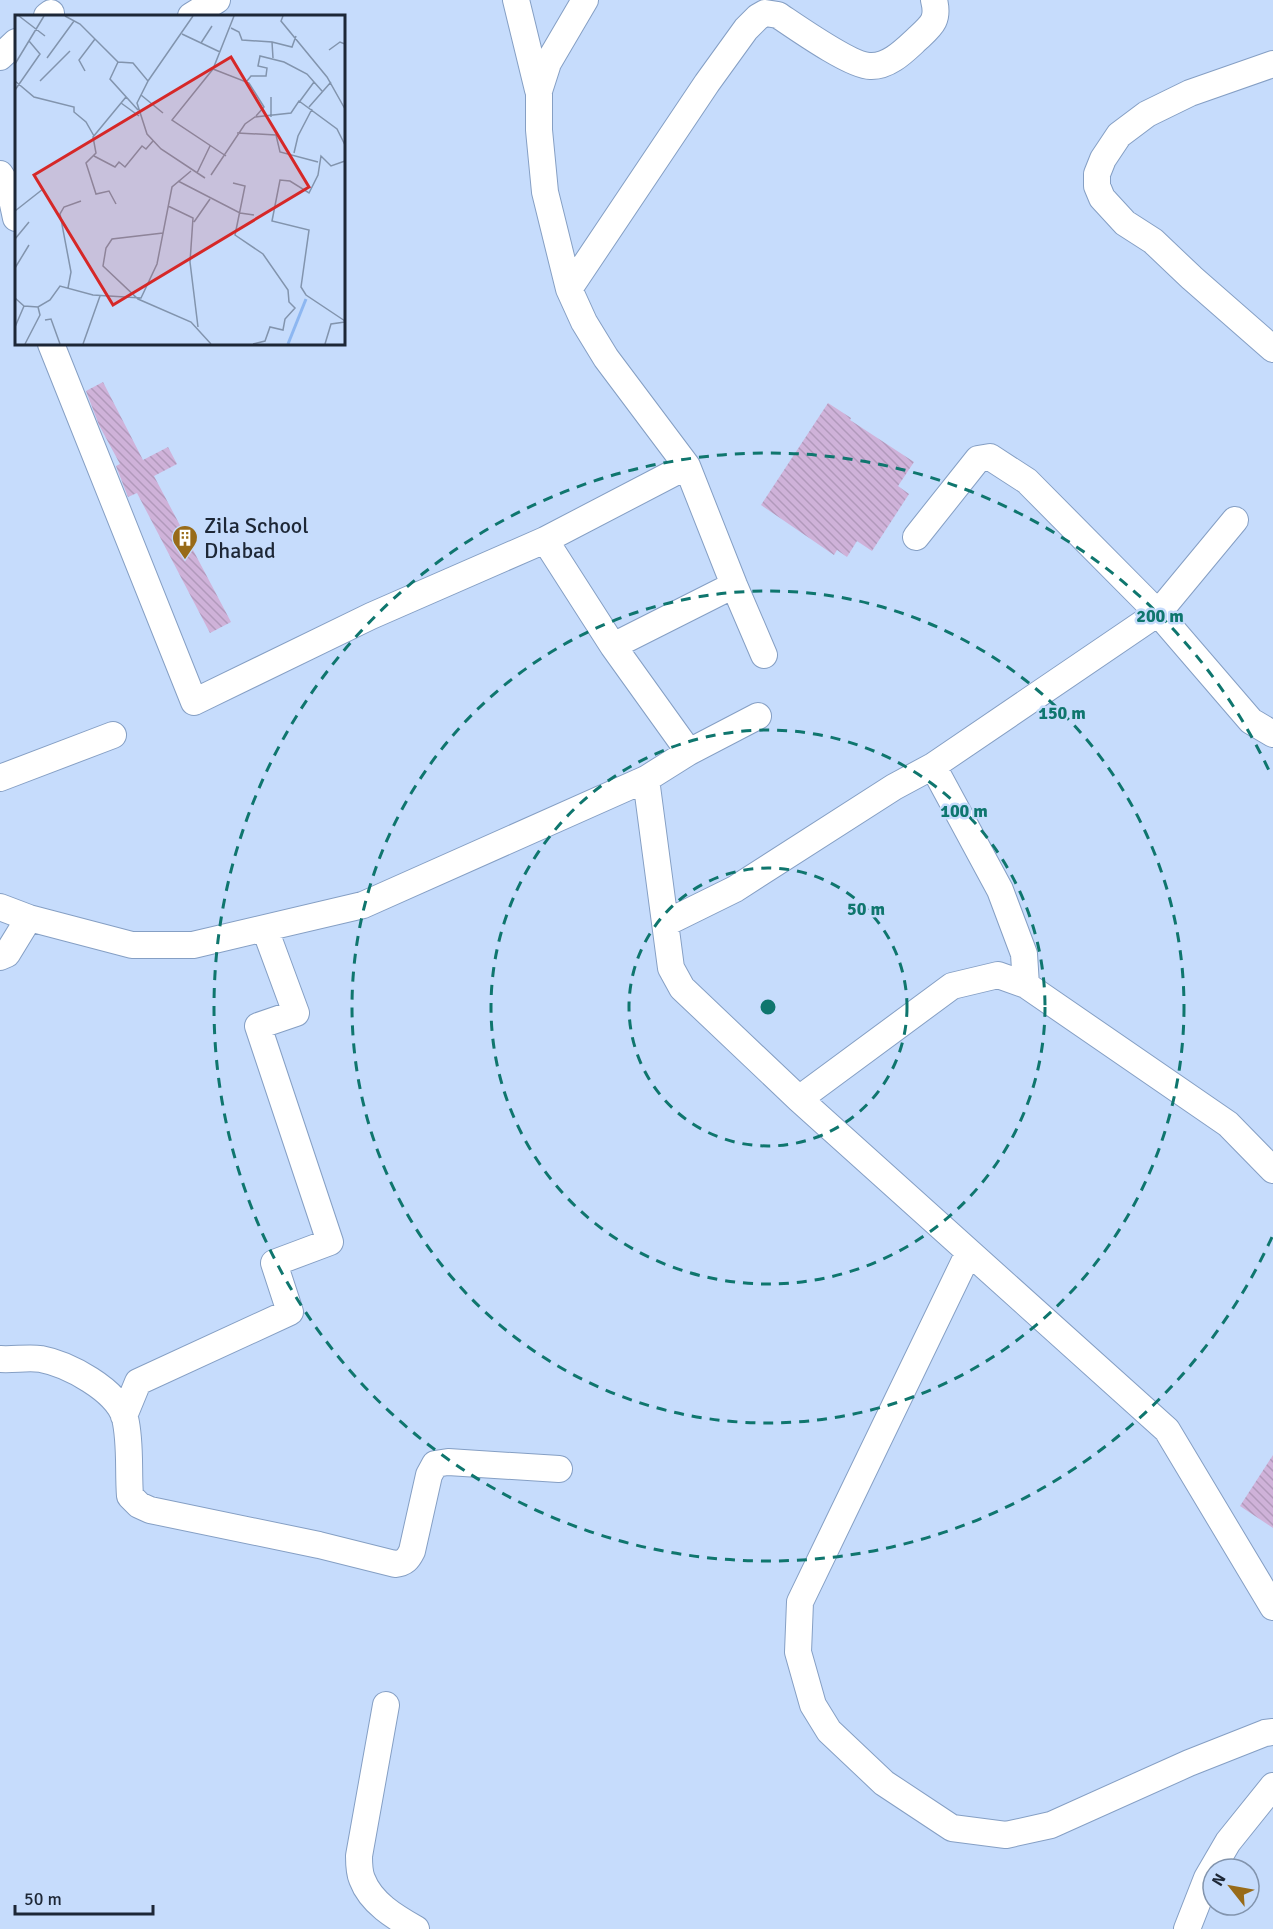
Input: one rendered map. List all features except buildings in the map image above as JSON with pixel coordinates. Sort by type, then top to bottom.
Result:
[{"type":"street","points":[[193,15],[217,0]]},
{"type":"street","points":[[516,0],[538,91],[545,192],[569,289],[584,322],[606,358],[687,466],[764,655]]},
{"type":"street","points":[[538,91],[548,63],[585,0]]},
{"type":"street","points":[[569,289],[707,82],[758,16],[765,13],[778,15],[854,62],[870,66],[882,64],[894,58],[930,26],[937,11],[934,0]]},
{"type":"street","points":[[0,57],[15,43]]},
{"type":"street","points":[[1273,64],[1190,93],[1147,114],[1119,135],[1096,174],[1097,186],[1102,198],[1125,223],[1153,241],[1208,293],[1273,349]]},
{"type":"street","points":[[9,183],[15,213]]},
{"type":"street","points":[[51,345],[194,702],[371,616],[545,540],[687,466]]},
{"type":"street","points":[[916,537],[978,459],[990,457],[1027,481],[1158,613],[1251,721],[1273,734]]},
{"type":"street","points":[[666,923],[735,890],[894,787],[933,766],[1158,613],[1235,520]]},
{"type":"street","points":[[545,540],[613,646],[689,752]]},
{"type":"street","points":[[613,646],[734,585]]},
{"type":"street","points":[[0,906],[29,918],[132,945],[193,945],[363,905],[646,779],[689,752],[758,716]]},
{"type":"street","points":[[0,778],[113,735]]},
{"type":"street","points":[[933,766],[1000,890],[1024,954],[1026,985]]},
{"type":"street","points":[[646,779],[670,968],[682,988],[799,1099],[1167,1430],[1273,1607]]},
{"type":"street","points":[[0,957],[8,954],[29,918]]},
{"type":"street","points":[[124,1416],[138,1382],[290,1312],[274,1263],[330,1242],[258,1026],[297,1013],[265,929]]},
{"type":"street","points":[[799,1099],[952,986],[998,975],[1026,985],[1228,1124],[1273,1170]]},
{"type":"street","points":[[969,1252],[800,1602],[798,1652],[813,1705],[829,1731],[884,1783],[952,1828],[1006,1835],[1051,1825],[1189,1763],[1265,1733],[1273,1732]]},
{"type":"street","points":[[0,1359],[15,1361],[38,1359],[63,1366],[103,1389],[124,1416],[128,1440],[130,1496],[139,1505],[150,1510],[319,1545],[395,1564],[407,1560],[412,1551],[429,1475],[435,1464],[448,1462],[559,1469]]},
{"type":"street","points":[[386,1705],[359,1856],[361,1877],[369,1894],[392,1915],[416,1929]]},
{"type":"street","points":[[1187,1929],[1207,1878],[1228,1842],[1273,1786]]},
{"type":"place","name":"Zila School Dhabad","points":[[185,561]]}]
